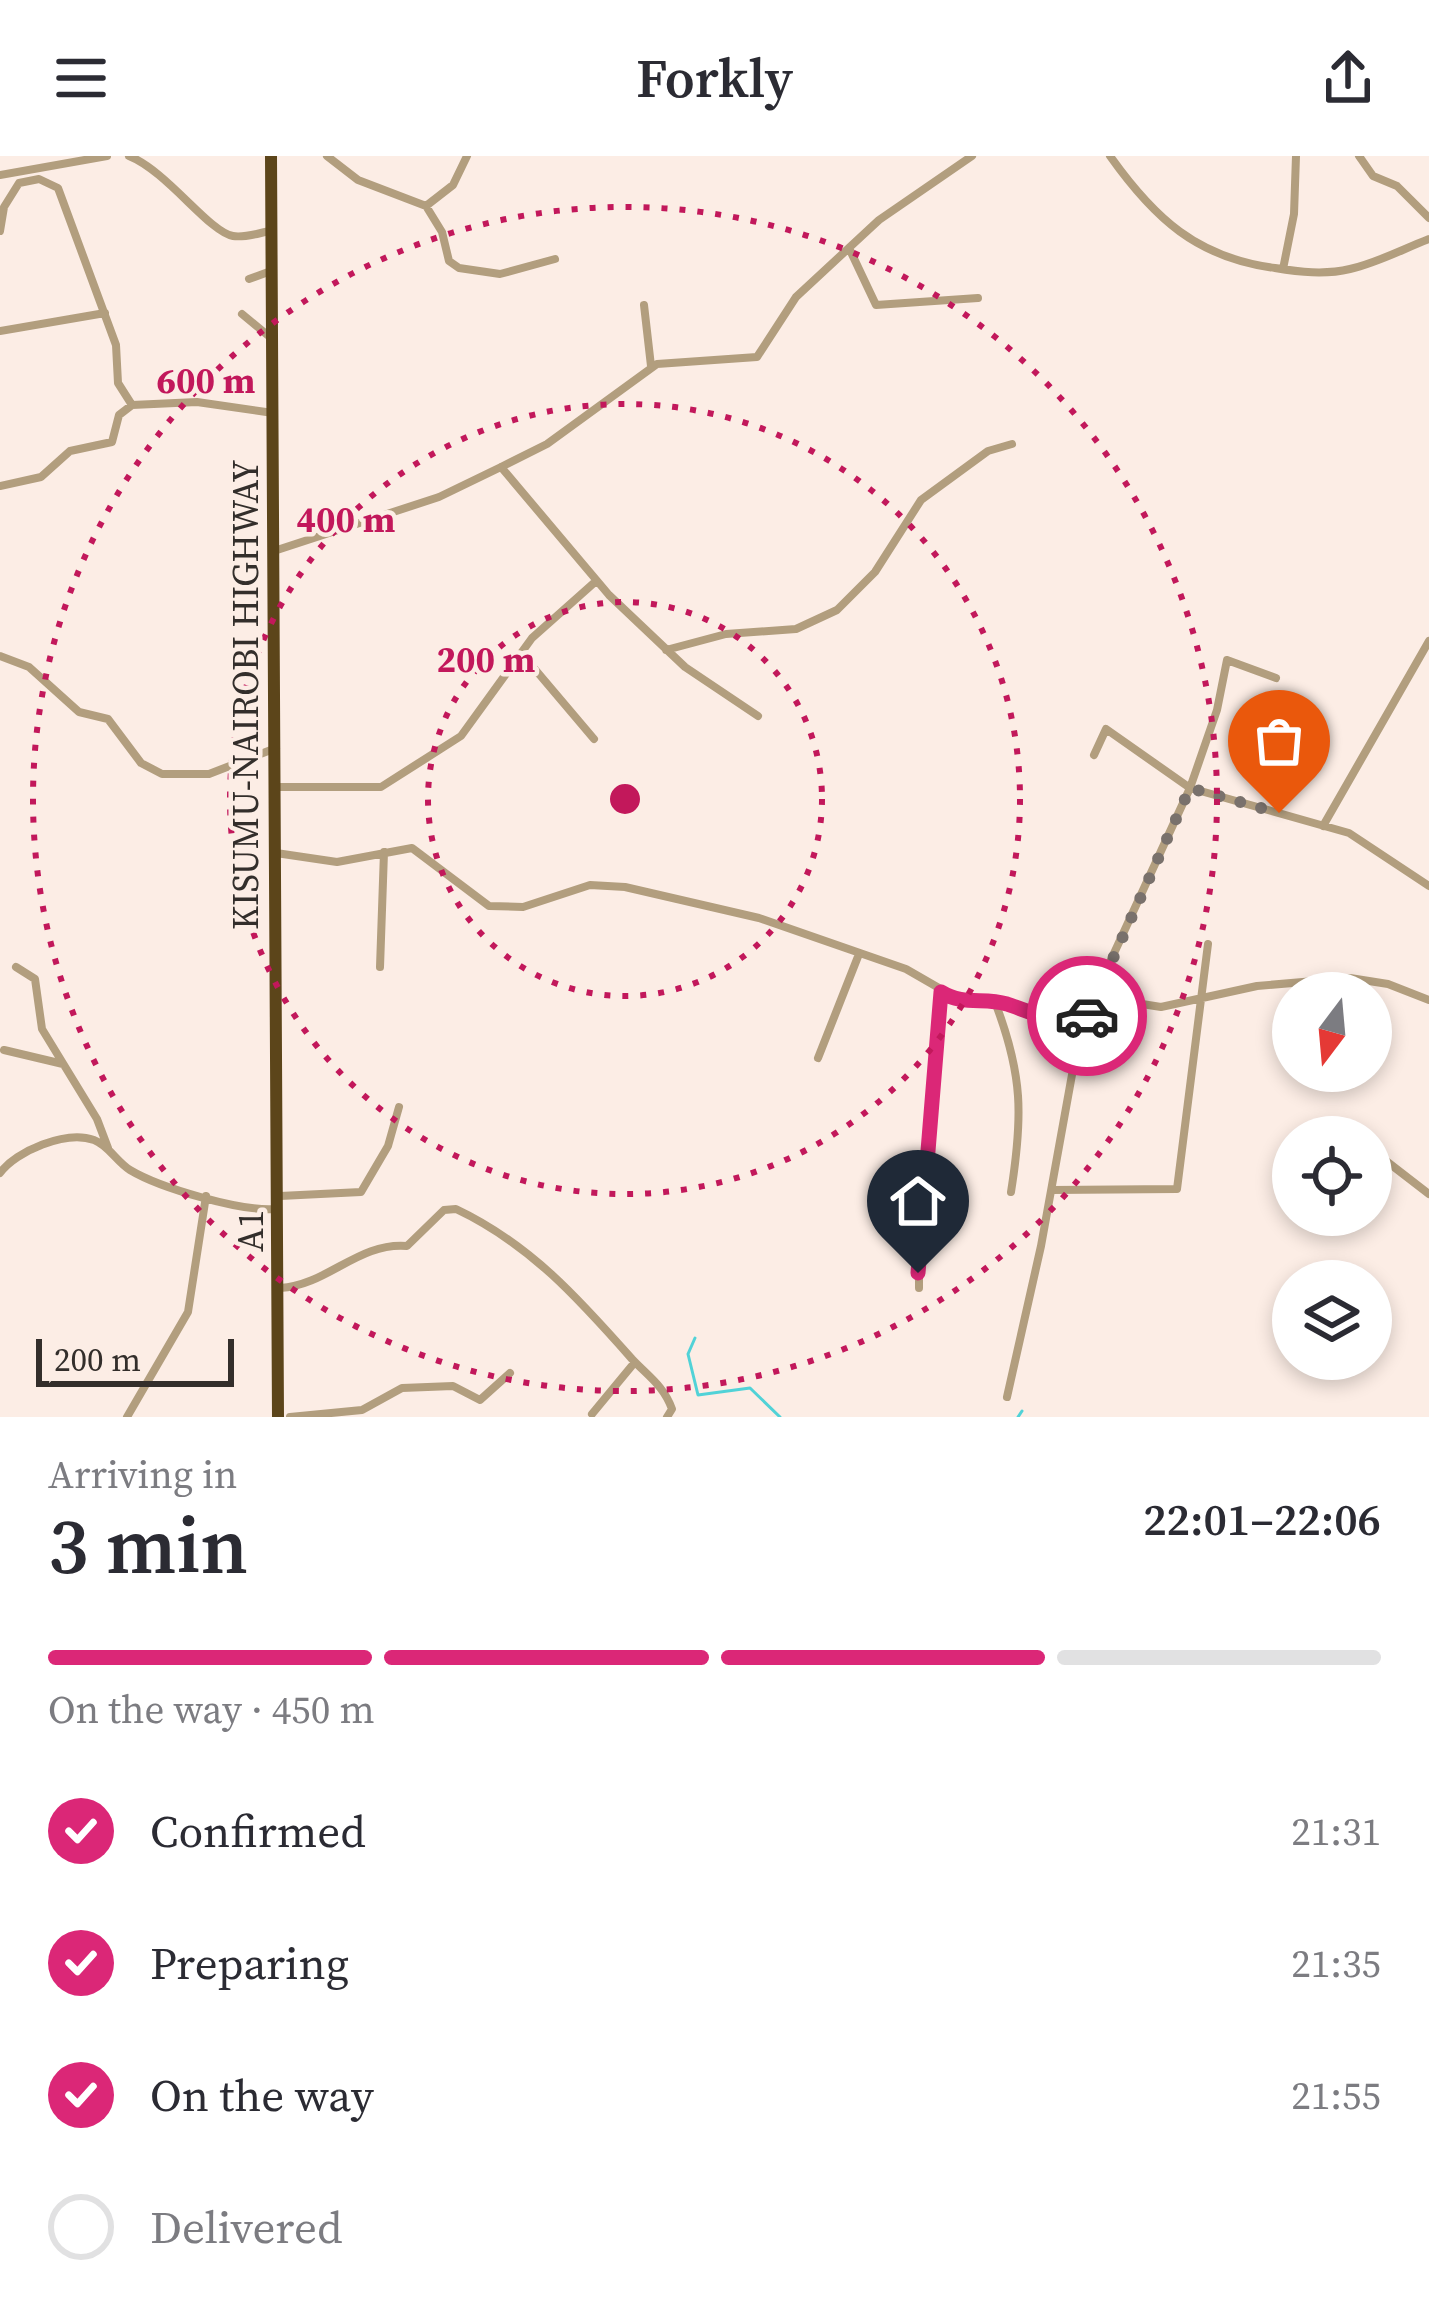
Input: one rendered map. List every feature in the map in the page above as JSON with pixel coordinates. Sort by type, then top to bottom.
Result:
[{"type":"highway","name":"KISUMU-NAIROBI HIGHWAY","points":[[272,156],[279,1045]]},
{"type":"highway","name":"A1","points":[[278,1417],[279,1045]]},
{"type":"street","points":[[0,176],[107,156]]},
{"type":"street","points":[[129,156],[166,177],[222,232],[236,237],[272,231]]},
{"type":"street","points":[[327,156],[358,180],[426,206],[442,232],[449,261],[459,268],[500,274],[554,259]]},
{"type":"street","points":[[426,206],[453,185],[467,156]]},
{"type":"street","points":[[274,550],[439,496],[501,467],[547,444],[651,366],[757,357],[796,297],[895,208],[972,156]]},
{"type":"street","points":[[1110,156],[1138,196],[1178,235],[1240,264],[1346,271],[1429,239]]},
{"type":"street","points":[[1283,269],[1294,214],[1296,156]]},
{"type":"street","points":[[1359,156],[1372,176],[1397,187],[1429,218]]},
{"type":"street","points":[[0,231],[4,207],[20,183],[50,182],[63,198],[88,278],[116,345],[118,383],[133,405]]},
{"type":"street","points":[[849,248],[876,305],[978,298]]},
{"type":"street","points":[[249,279],[272,271]]},
{"type":"street","points":[[644,305],[651,366]]},
{"type":"street","points":[[2,327],[106,314]]},
{"type":"street","points":[[242,314],[272,339]]},
{"type":"street","points":[[0,486],[40,476],[70,451],[112,442],[119,415],[133,405],[197,402],[273,413]]},
{"type":"street","points":[[666,650],[726,634],[796,629],[837,610],[875,572],[921,500],[988,451],[1012,444]]},
{"type":"street","points":[[501,467],[595,581],[666,650],[758,716]]},
{"type":"street","points":[[275,787],[368,790],[388,784],[403,769],[461,736],[532,638],[595,581]]},
{"type":"street","points":[[1323,826],[1429,641]]},
{"type":"street","points":[[523,655],[594,739]]},
{"type":"street","points":[[0,656],[29,667],[79,712],[107,719],[140,763],[162,774],[209,775],[276,748]]},
{"type":"street","points":[[1006,1397],[1052,1190],[1082,1025],[1190,788],[1217,710],[1227,660],[1276,678]]},
{"type":"street","points":[[1094,755],[1106,728],[1190,788],[1367,842],[1429,886]]},
{"type":"street","points":[[276,854],[337,862],[403,847],[420,851],[460,888],[489,905],[523,907],[606,884],[743,913],[906,969],[965,1003],[995,1003],[1048,1021],[1082,1025]]},
{"type":"street","points":[[380,967],[384,852]]},
{"type":"street","points":[[1052,1190],[1175,1193],[1208,944]]},
{"type":"street","points":[[818,1058],[859,954]]},
{"type":"street","points":[[16,967],[35,979],[43,1029],[111,1156]]},
{"type":"street","points":[[1098,997],[1161,1007],[1257,986],[1350,978],[1388,984],[1429,1000]]},
{"type":"street","points":[[919,1288],[920,1222],[941,992]]},
{"type":"street","points":[[995,1003],[1017,1060],[1019,1080],[1022,1121],[1011,1192]]},
{"type":"street","points":[[4,1050],[64,1064]]},
{"type":"street","points":[[0,1173],[29,1151],[63,1140],[100,1142],[133,1172],[259,1210],[280,1202],[361,1192],[388,1146],[399,1107]]},
{"type":"street","points":[[1392,1165],[1429,1194]]},
{"type":"street","points":[[128,1417],[188,1312],[206,1196]]},
{"type":"street","points":[[280,1288],[306,1286],[380,1245],[412,1244],[451,1208],[531,1253],[666,1392],[672,1409],[667,1417]]},
{"type":"street","points":[[592,1414],[635,1362]]},
{"type":"street","points":[[290,1417],[362,1409],[402,1388],[452,1386],[480,1400],[510,1372]]},
{"type":"waterway","points":[[695,1338],[688,1354],[698,1395],[750,1388],[780,1417]]},
{"type":"waterway","points":[[1018,1417],[1022,1411]]},
{"type":"way so far","points":[[1087,1016],[1190,788],[1279,813]]},
{"type":"route","points":[[918,1273],[941,992],[965,1003],[1003,1003],[1048,1021],[1082,1025],[1087,1016]]}]
